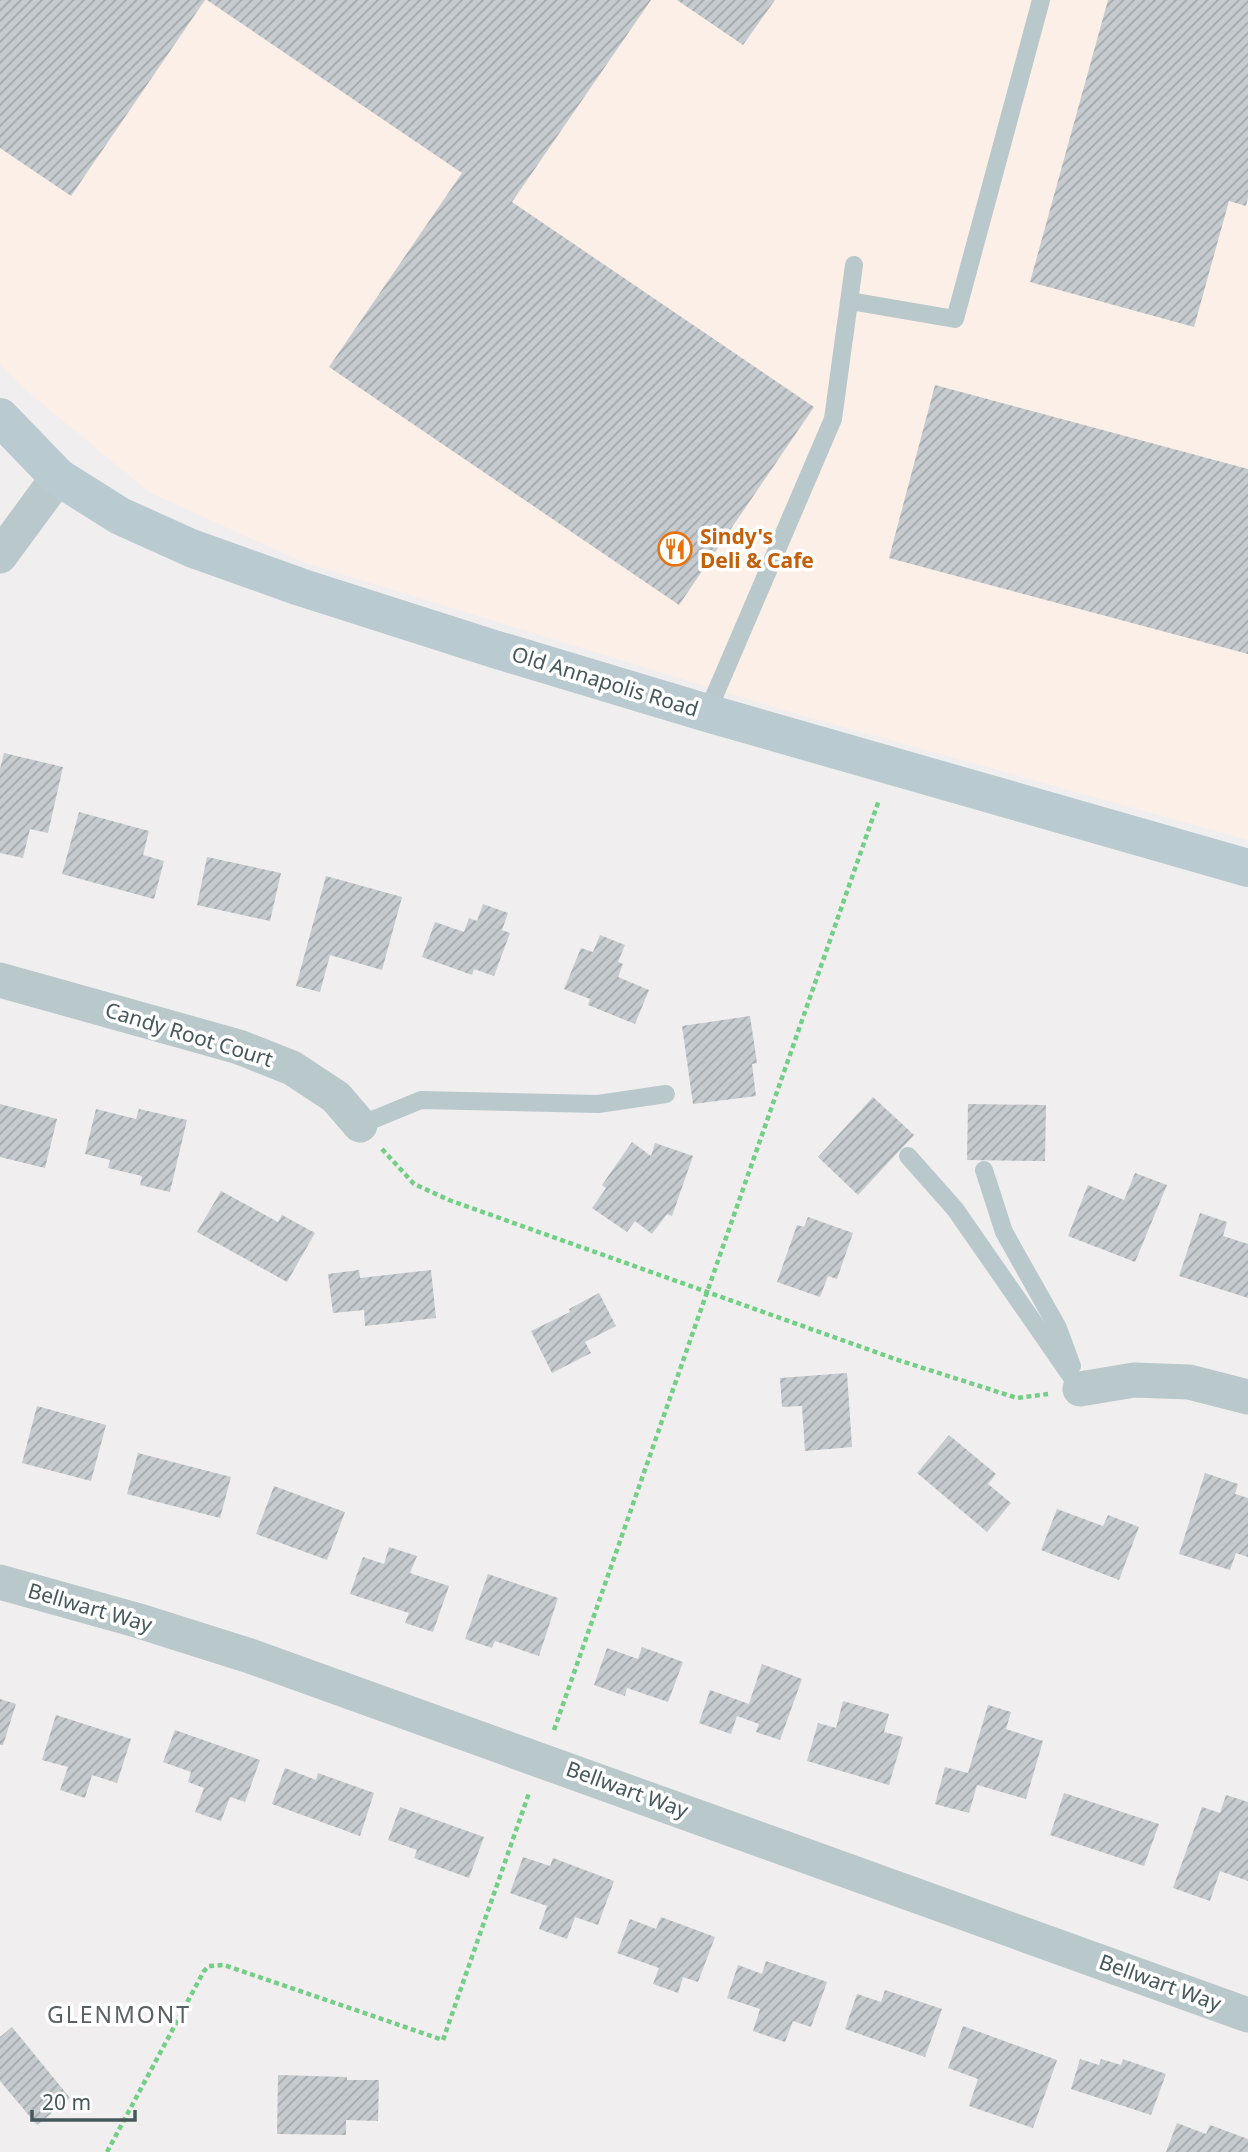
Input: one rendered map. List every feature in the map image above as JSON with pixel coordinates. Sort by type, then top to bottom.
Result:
[{"type":"main road","name":"Old Annapolis Road","points":[[0,418],[58,477],[120,516],[191,548],[468,640],[707,713],[1248,868]]},
{"type":"street","points":[[0,556],[58,477]]},
{"type":"street","name":"Candy Root Court","points":[[0,980],[239,1047],[292,1068],[336,1097],[360,1125]]},
{"type":"street","points":[[1080,1389],[1134,1380],[1189,1382],[1248,1397]]},
{"type":"street","name":"Bellwart Way","points":[[0,1582],[136,1620],[250,1656],[1248,2015]]},
{"type":"lane","points":[[850,301],[955,319],[1041,0]]},
{"type":"lane","points":[[707,713],[833,419],[854,265]]},
{"type":"lane","points":[[360,1125],[421,1100],[598,1104],[666,1094]]},
{"type":"lane","points":[[908,1156],[955,1209],[1080,1389]]},
{"type":"lane","points":[[984,1170],[1004,1232],[1058,1328],[1080,1389]]},
{"type":"path","points":[[107,2152],[209,1966],[224,1965],[443,2040],[891,766]]},
{"type":"path","points":[[360,1125],[414,1184],[449,1200],[898,1360],[1017,1398],[1080,1389]]},
{"type":"shaded area","points":[[0,0],[1248,0],[1248,840],[783,710],[303,562],[149,492],[27,391],[0,364]]},
{"type":"building","points":[[0,0],[205,0],[71,196],[0,148]]},
{"type":"building","points":[[207,0],[651,0],[512,202],[814,407],[679,605],[329,367],[462,173]]},
{"type":"building","points":[[677,0],[775,0],[743,45]]},
{"type":"building","points":[[1108,0],[1248,0],[1248,198],[1246,206],[1229,201],[1194,327],[1030,282]]},
{"type":"building","points":[[935,385],[1248,469],[1248,654],[889,558]]},
{"type":"building","points":[[4,753],[63,767],[48,833],[30,829],[23,858],[0,853],[0,769]]},
{"type":"building","points":[[79,812],[149,831],[143,855],[164,861],[154,899],[62,874]]},
{"type":"building","points":[[207,857],[281,873],[270,921],[197,905]]},
{"type":"building","points":[[326,876],[402,897],[382,970],[330,955],[320,992],[296,986]]},
{"type":"building","points":[[483,904],[508,913],[502,930],[510,933],[494,976],[474,969],[472,975],[422,957],[435,922],[464,932],[469,918],[477,921]]},
{"type":"building","points":[[600,935],[625,945],[618,962],[623,964],[618,977],[649,990],[635,1024],[588,1005],[590,999],[564,989],[581,948],[593,952]]},
{"type":"building","points":[[750,1016],[757,1063],[752,1064],[756,1096],[693,1104],[682,1026]]},
{"type":"building","points":[[873,1097],[914,1135],[858,1195],[818,1157]]},
{"type":"building","points":[[0,1104],[57,1119],[45,1168],[0,1157]]},
{"type":"building","points":[[968,1104],[1046,1105],[1045,1161],[967,1160]]},
{"type":"building","points":[[96,1109],[136,1119],[139,1109],[187,1120],[170,1192],[140,1185],[142,1176],[108,1168],[110,1160],[85,1154]]},
{"type":"building","points":[[632,1142],[651,1156],[655,1143],[693,1156],[672,1216],[667,1214],[652,1234],[635,1221],[627,1232],[592,1208],[606,1188],[602,1185]]},
{"type":"building","points":[[1135,1173],[1167,1185],[1135,1262],[1068,1236],[1088,1185],[1124,1200]]},
{"type":"building","points":[[221,1191],[278,1222],[282,1215],[315,1233],[287,1282],[197,1232]]},
{"type":"building","points":[[1200,1213],[1227,1222],[1223,1236],[1248,1244],[1248,1298],[1179,1276]]},
{"type":"building","points":[[808,1217],[853,1233],[837,1279],[828,1276],[820,1297],[777,1282],[797,1225],[804,1227]]},
{"type":"building","points":[[359,1270],[360,1278],[431,1270],[436,1318],[365,1326],[364,1310],[333,1313],[328,1274]]},
{"type":"building","points":[[599,1293],[616,1326],[585,1342],[591,1353],[552,1373],[531,1331],[570,1312],[569,1309]]},
{"type":"building","points":[[847,1373],[852,1447],[805,1451],[802,1406],[782,1407],[780,1378]]},
{"type":"building","points":[[37,1406],[106,1425],[91,1481],[22,1463]]},
{"type":"building","points":[[949,1435],[996,1474],[988,1484],[1011,1503],[987,1532],[917,1473]]},
{"type":"building","points":[[138,1453],[231,1477],[220,1518],[127,1494]]},
{"type":"building","points":[[1205,1473],[1238,1484],[1235,1494],[1248,1498],[1248,1557],[1236,1553],[1230,1570],[1179,1554]]},
{"type":"building","points":[[274,1486],[345,1512],[327,1560],[256,1534]]},
{"type":"building","points":[[1057,1509],[1103,1526],[1108,1515],[1139,1527],[1119,1580],[1041,1550]]},
{"type":"building","points":[[389,1547],[417,1556],[410,1573],[449,1586],[433,1632],[405,1623],[409,1613],[350,1594],[363,1557],[384,1564]]},
{"type":"building","points":[[488,1574],[558,1598],[539,1656],[495,1641],[492,1648],[465,1639]]},
{"type":"building","points":[[642,1647],[683,1662],[668,1702],[627,1688],[625,1696],[594,1685],[607,1648],[638,1659]]},
{"type":"building","points":[[762,1664],[802,1679],[780,1740],[756,1732],[759,1724],[737,1716],[731,1734],[699,1723],[710,1690],[749,1704]]},
{"type":"building","points":[[0,1699],[16,1704],[3,1745],[0,1745]]},
{"type":"building","points":[[843,1701],[889,1714],[884,1732],[903,1737],[889,1785],[807,1761],[818,1723],[836,1728]]},
{"type":"building","points":[[988,1705],[1011,1712],[1006,1729],[1043,1741],[1026,1799],[977,1785],[969,1813],[935,1804],[945,1767],[968,1773]]},
{"type":"building","points":[[56,1715],[131,1739],[117,1783],[92,1775],[85,1798],[60,1790],[68,1767],[42,1760]]},
{"type":"building","points":[[175,1730],[260,1760],[245,1802],[230,1797],[221,1821],[195,1812],[204,1788],[188,1782],[191,1772],[163,1762]]},
{"type":"building","points":[[285,1768],[316,1780],[318,1773],[374,1793],[360,1836],[272,1804]]},
{"type":"building","points":[[1064,1793],[1159,1824],[1144,1866],[1050,1835]]},
{"type":"building","points":[[1226,1795],[1248,1802],[1248,1881],[1220,1871],[1210,1901],[1173,1888],[1202,1807],[1220,1813]]},
{"type":"building","points":[[400,1807],[484,1837],[469,1878],[414,1858],[417,1850],[388,1840]]},
{"type":"building","points":[[523,1857],[550,1866],[553,1858],[614,1881],[598,1925],[575,1917],[567,1939],[539,1929],[547,1906],[510,1893]]},
{"type":"building","points":[[661,1917],[715,1937],[698,1982],[683,1977],[678,1993],[653,1984],[659,1968],[617,1953],[630,1919],[656,1929]]},
{"type":"building","points":[[766,1961],[827,1982],[811,2027],[793,2021],[785,2042],[753,2031],[760,2009],[727,1998],[738,1965],[762,1974]]},
{"type":"building","points":[[885,1990],[942,2009],[925,2057],[845,2029],[857,1994],[881,2002]]},
{"type":"building","points":[[963,2026],[1057,2060],[1033,2128],[969,2106],[978,2079],[948,2068]]},
{"type":"building","points":[[12,2027],[70,2098],[37,2125],[0,2081],[0,2037]]},
{"type":"building","points":[[1080,2059],[1099,2065],[1101,2059],[1121,2065],[1123,2059],[1166,2074],[1151,2115],[1071,2089]]},
{"type":"building","points":[[278,2075],[379,2080],[378,2121],[346,2120],[346,2135],[277,2134]]},
{"type":"building","points":[[1177,2123],[1206,2134],[1210,2125],[1248,2139],[1248,2152],[1166,2152]]},
{"type":"place","name":"Sindy's Deli & Cafe","points":[[675,549]]},
{"type":"district","name":"GLENMONT","points":[[119,2015]]}]
